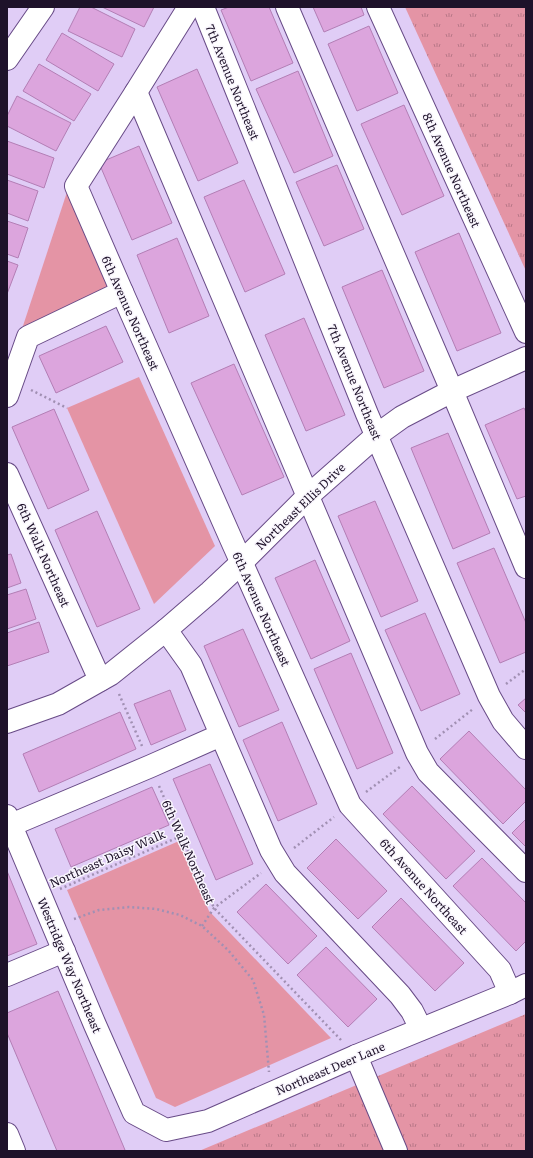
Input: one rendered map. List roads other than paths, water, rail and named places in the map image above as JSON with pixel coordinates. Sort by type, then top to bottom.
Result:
[{"type":"street","points":[[7,59],[43,7]]},
{"type":"street","points":[[189,7],[136,92],[417,753],[428,772],[526,871]]},
{"type":"street","name":"7th Avenue Northeast","points":[[203,7],[367,414],[489,696],[503,721],[526,748]]},
{"type":"street","points":[[287,7],[526,567]]},
{"type":"street","name":"8th Avenue Northeast","points":[[378,7],[526,332]]},
{"type":"street","name":"6th Avenue Northeast","points":[[136,92],[76,186],[241,563],[350,805],[518,989]]},
{"type":"street","points":[[10,388],[28,336],[122,292]]},
{"type":"street","name":"Northeast Ellis Drive","points":[[7,722],[58,704],[105,677],[166,630],[241,563],[308,496],[377,435],[402,417],[452,391],[526,358]]},
{"type":"street","name":"6th Walk Northeast","points":[[7,474],[105,677]]},
{"type":"street","points":[[166,630],[191,665],[271,850],[285,873],[400,994],[412,1011],[421,1029]]},
{"type":"street","points":[[9,821],[151,766],[220,735]]},
{"type":"street","name":"Westridge Way Northeast","points":[[9,821],[95,1025],[134,1113]]},
{"type":"street","points":[[7,975],[64,951]]},
{"type":"street","name":"Northeast Deer Lane","points":[[134,1113],[166,1130],[208,1121],[356,1056],[518,989]]},
{"type":"street","points":[[356,1056],[396,1151]]},
{"type":"street","points":[[7,1134],[14,1151]]}]
